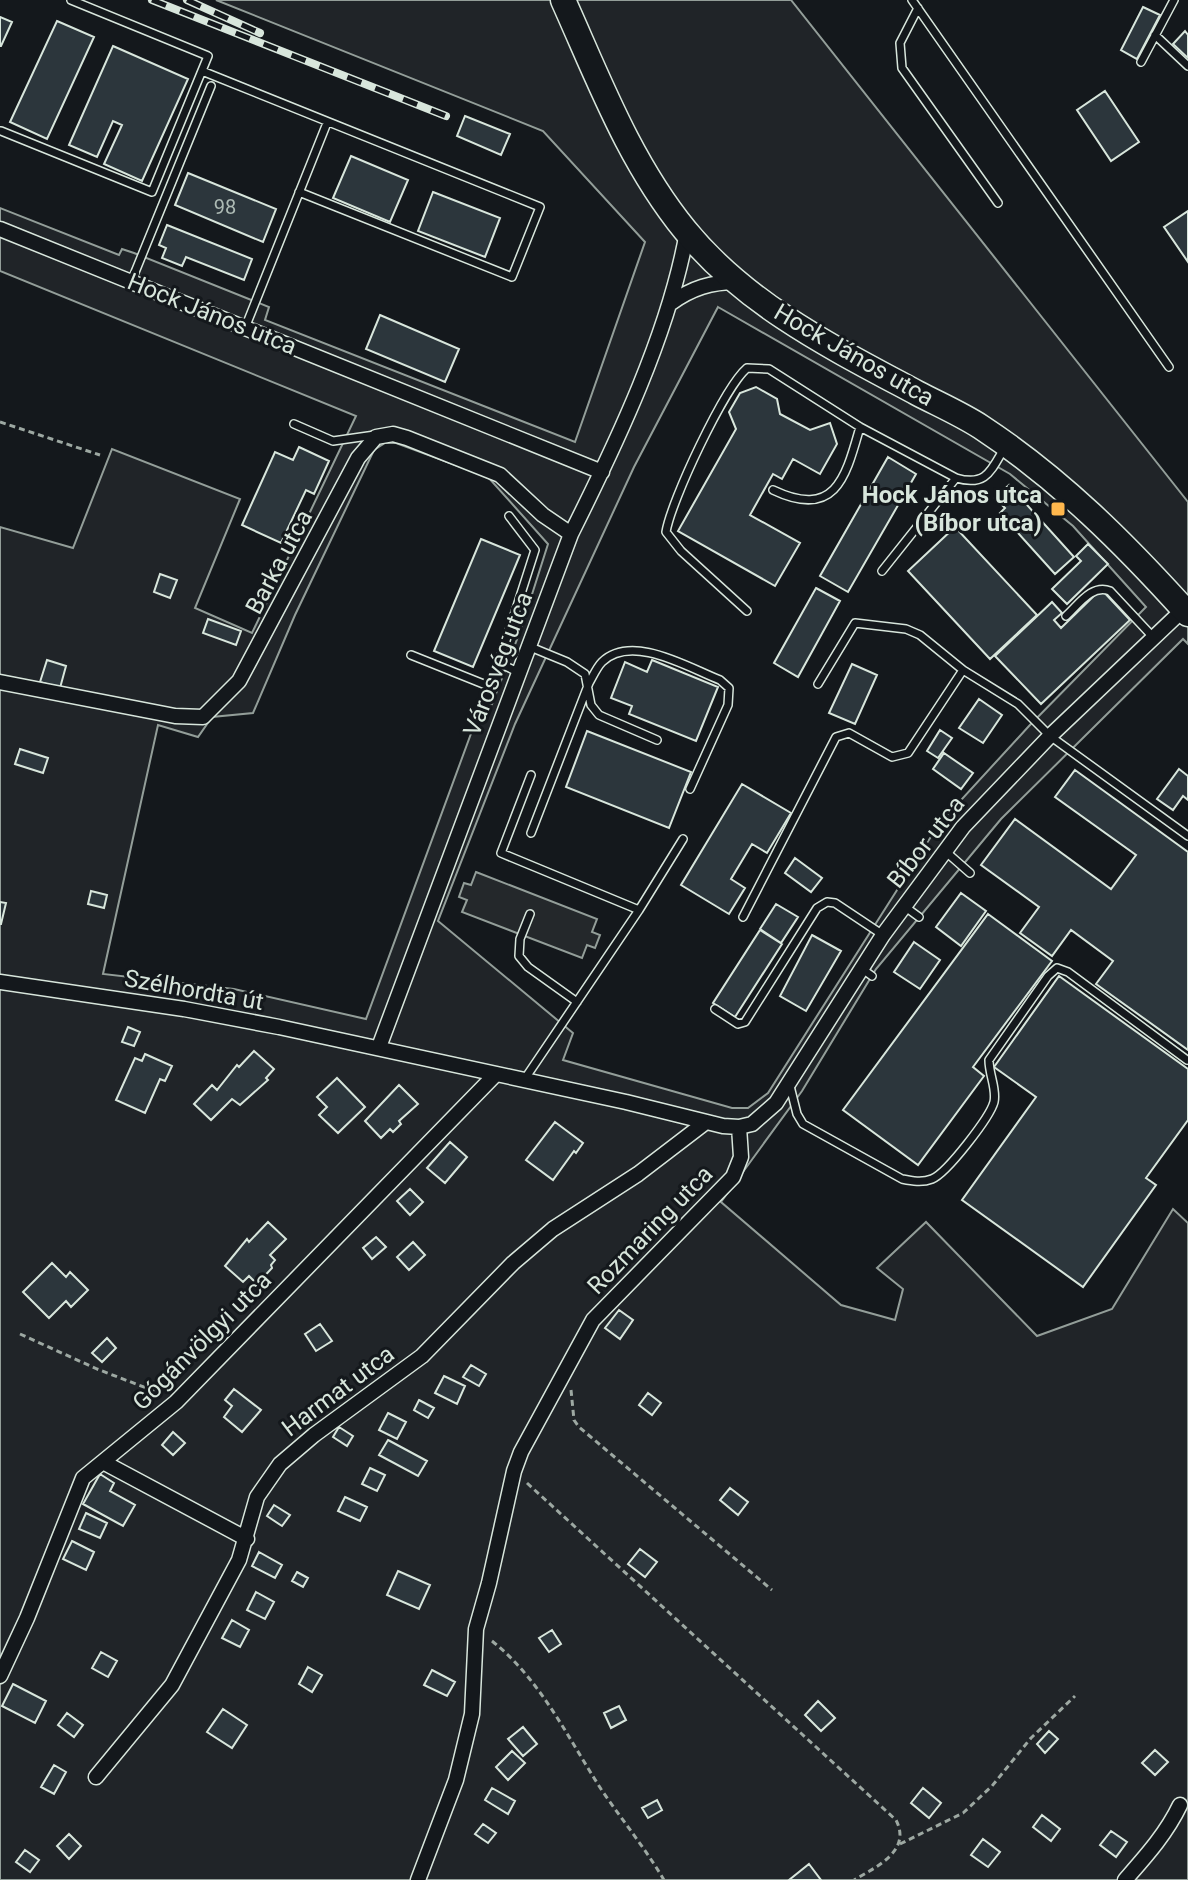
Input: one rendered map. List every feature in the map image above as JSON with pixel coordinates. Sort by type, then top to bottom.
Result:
[{"type":"main road","name":"Hock János utca","points":[[563,0],[631,153],[687,232],[737,282],[791,323],[979,426],[1006,445],[1102,522],[1186,609]]},
{"type":"street","name":"Hock János utca","points":[[0,229],[602,472]]},
{"type":"street","name":"Városvég utca","points":[[379,1047],[571,534],[602,472],[671,303],[687,232]]},
{"type":"street","points":[[671,303],[696,287],[737,282]]},
{"type":"street","points":[[385,434],[407,438],[500,475],[543,515],[571,534]]},
{"type":"street","name":"Barka utca","points":[[0,682],[175,716],[203,717],[239,681],[358,458],[368,444],[385,434]]},
{"type":"street","name":"Bíbor utca","points":[[739,1127],[752,1124],[764,1116],[789,1084],[867,972],[883,935],[963,827],[1050,736],[1186,609]]},
{"type":"street","name":"Szélhordta út","points":[[0,982],[184,1009],[379,1047]]},
{"type":"street","points":[[379,1047],[739,1127]]},
{"type":"street","name":"Gógánvölgyi utca","points":[[0,1676],[27,1618],[83,1478],[176,1402],[496,1074]]},
{"type":"street","name":"Harmat utca","points":[[96,1777],[172,1685],[239,1560],[257,1497],[280,1464],[422,1356],[513,1263],[553,1229],[638,1174],[706,1122]]},
{"type":"street","name":"Rozmaring utca","points":[[418,1880],[451,1799],[466,1739],[474,1695],[476,1629],[521,1452],[593,1320],[733,1177],[741,1157],[739,1127]]},
{"type":"street","points":[[103,1462],[247,1539]]},
{"type":"street","points":[[1125,1880],[1151,1851],[1180,1805]]},
{"type":"lane","points":[[1,131],[152,192],[208,56],[71,0]]},
{"type":"lane","points":[[912,0],[1169,367]]},
{"type":"lane","points":[[1141,62],[1174,0]]},
{"type":"lane","points":[[918,8],[900,43],[902,68],[998,203]]},
{"type":"lane","points":[[1155,35],[1188,66]]},
{"type":"lane","points":[[202,71],[540,207],[512,277],[299,192]]},
{"type":"lane","points":[[131,282],[211,86]]},
{"type":"lane","points":[[245,328],[327,123]]},
{"type":"lane","points":[[747,611],[681,551],[666,532],[696,453],[736,379],[747,368],[769,369],[860,427],[956,478],[970,482],[988,475],[1006,445]]},
{"type":"lane","points":[[294,424],[333,441],[385,434]]},
{"type":"lane","points":[[773,490],[808,500],[829,493],[846,475],[860,427]]},
{"type":"lane","points":[[882,571],[956,478]]},
{"type":"lane","points":[[411,655],[491,687],[535,550],[509,516]]},
{"type":"lane","points":[[1066,616],[1095,590],[1103,588],[1110,591],[1154,637]]},
{"type":"lane","points":[[818,684],[855,623],[906,629],[920,635],[963,670],[1018,704],[1050,736],[1188,836]]},
{"type":"lane","points":[[528,646],[585,674],[591,705],[599,715],[657,740]]},
{"type":"lane","points":[[531,833],[589,683],[602,662],[630,648],[706,674],[729,688],[728,705],[690,789]]},
{"type":"lane","points":[[499,663],[518,672]]},
{"type":"lane","points":[[743,917],[836,737],[849,733],[892,757],[908,753],[963,670]]},
{"type":"lane","points":[[531,775],[501,853],[639,910]]},
{"type":"lane","points":[[524,1080],[683,839]]},
{"type":"lane","points":[[945,851],[970,873]]},
{"type":"lane","points":[[715,1009],[738,1024],[745,1022],[823,903],[835,903],[883,935]]},
{"type":"lane","points":[[904,906],[919,917]]},
{"type":"lane","points":[[530,914],[520,939],[519,956],[528,967],[577,1002]]},
{"type":"lane","points":[[789,1084],[803,1124],[902,1179],[916,1182],[934,1178],[950,1167],[993,1106],[996,1091],[989,1077],[989,1060],[1048,976],[1057,968],[1068,972],[1187,1060]]},
{"type":"path","points":[[0,422],[100,455]]},
{"type":"path","points":[[20,1334],[176,1402]]},
{"type":"path","points":[[566,1371],[574,1404],[574,1420],[579,1427],[772,1590]]},
{"type":"path","points":[[514,1471],[896,1820],[901,1831],[898,1845],[886,1861],[854,1880]]},
{"type":"path","points":[[476,1629],[510,1655],[533,1681],[664,1880]]},
{"type":"path","points":[[898,1845],[963,1813],[992,1786],[1031,1738],[1075,1696]]},
{"type":"shaded area","points":[[216,0],[791,0],[1188,502],[1188,644],[1183,639],[1001,819],[876,969],[802,1091],[721,1202],[841,1305],[895,1320],[903,1289],[877,1268],[926,1222],[1037,1336],[1112,1309],[1173,1209],[1188,1223],[1188,1880],[0,1880],[0,527],[73,548],[112,449],[240,499],[195,608],[252,633],[356,416],[0,271],[0,208],[119,255],[122,249],[134,253],[269,307],[265,320],[575,442],[645,242],[543,131]],"holes":[[[718,307],[1010,474],[1073,526],[1146,607],[1029,726],[939,824],[768,1093],[748,1108],[732,1108],[563,1060],[573,1033],[438,921],[515,724],[634,467]],[[385,443],[396,443],[488,477],[548,544],[521,629],[492,704],[483,701],[366,1019],[234,989],[103,974],[158,725],[198,737],[212,717],[253,713],[295,615],[374,450]]]},
{"type":"shaded area","points":[[476,872],[597,919],[592,932],[600,935],[595,948],[587,945],[582,958],[462,912],[467,900],[459,897],[464,883],[471,885]]},
{"type":"building","points":[[1143,7],[1160,15],[1137,59],[1121,50]]},
{"type":"building","points":[[0,17],[12,22],[1,46],[0,46]]},
{"type":"building","points":[[57,21],[94,37],[47,139],[10,122]]},
{"type":"building","points":[[1185,31],[1188,35],[1188,58],[1173,44]]},
{"type":"building","points":[[113,46],[188,79],[142,181],[104,164],[122,125],[113,121],[97,157],[69,145]]},
{"type":"building","points":[[1105,91],[1139,142],[1111,161],[1077,110]]},
{"type":"building","points":[[465,116],[510,134],[501,155],[457,136]]},
{"type":"building","points":[[351,156],[408,180],[390,222],[333,198]]},
{"type":"building","points":[[188,173],[276,209],[263,242],[175,205]]},
{"type":"building","points":[[433,192],[500,218],[485,257],[418,231]]},
{"type":"building","points":[[1188,211],[1188,262],[1164,227]]},
{"type":"building","points":[[167,225],[252,259],[244,280],[186,257],[182,266],[162,258],[166,248],[159,245]]},
{"type":"building","points":[[380,315],[459,349],[445,382],[366,349]]},
{"type":"building","points":[[756,387],[777,399],[780,414],[810,430],[830,423],[837,444],[820,474],[793,459],[782,479],[773,474],[750,515],[800,543],[775,586],[678,531],[736,429],[729,412],[740,393]]},
{"type":"building","points":[[299,447],[329,461],[314,494],[306,490],[281,543],[242,525],[275,452],[293,460]]},
{"type":"building","points":[[888,457],[916,474],[848,592],[820,576]]},
{"type":"building","points":[[1009,485],[1074,557],[1055,574],[1000,513],[1005,508],[995,498]]},
{"type":"building","points":[[955,527],[1037,615],[990,659],[908,571]]},
{"type":"building","points":[[481,539],[520,555],[473,667],[434,651]]},
{"type":"building","points":[[1088,544],[1108,564],[1067,604],[1052,589],[1081,561],[1076,556]]},
{"type":"building","points":[[160,574],[177,580],[170,598],[154,592]]},
{"type":"building","points":[[816,588],[840,601],[798,677],[774,663]]},
{"type":"building","points":[[1101,589],[1130,620],[1041,704],[995,656],[1052,602],[1062,613],[1054,620],[1061,628]]},
{"type":"building","points":[[208,619],[241,631],[236,645],[203,633]]},
{"type":"building","points":[[47,660],[66,666],[60,688],[40,682]]},
{"type":"building","points":[[652,660],[718,687],[696,741],[629,714],[632,706],[611,698],[625,662],[647,672]]},
{"type":"building","points":[[852,664],[877,675],[855,724],[829,713]]},
{"type":"building","points":[[979,699],[1002,715],[983,743],[959,728]]},
{"type":"building","points":[[940,730],[952,738],[938,758],[927,751]]},
{"type":"building","points":[[587,731],[691,772],[669,828],[566,787]]},
{"type":"building","points":[[20,749],[48,758],[43,773],[15,764]]},
{"type":"building","points":[[944,753],[973,773],[961,789],[933,769]]},
{"type":"building","points":[[1179,769],[1188,776],[1188,800],[1183,796],[1173,810],[1157,799]]},
{"type":"building","points":[[1075,770],[1188,852],[1188,1050],[1096,984],[1113,961],[1071,930],[1052,956],[1020,933],[1039,907],[981,865],[1015,819],[1111,889],[1136,855],[1055,797]]},
{"type":"building","points":[[742,784],[791,813],[767,853],[752,844],[731,879],[745,888],[729,914],[681,885]]},
{"type":"building","points":[[795,858],[822,878],[811,892],[785,873]]},
{"type":"building","points":[[91,891],[107,895],[104,908],[88,904]]},
{"type":"building","points":[[961,893],[986,911],[961,946],[936,927]]},
{"type":"building","points":[[0,902],[6,903],[1,924],[0,924]]},
{"type":"building","points":[[776,904],[798,917],[781,943],[760,929]]},
{"type":"building","points":[[988,914],[1052,961],[973,1067],[984,1076],[918,1165],[843,1110]]},
{"type":"building","points":[[760,930],[782,944],[735,1017],[713,1003]]},
{"type":"building","points":[[812,935],[841,951],[806,1011],[780,996]]},
{"type":"building","points":[[914,942],[940,960],[920,989],[894,972]]},
{"type":"building","points":[[1059,976],[1188,1069],[1188,1120],[1146,1178],[1156,1185],[1083,1287],[962,1200],[1036,1097],[994,1067]]},
{"type":"building","points":[[128,1027],[140,1032],[134,1046],[122,1042]]},
{"type":"building","points":[[254,1051],[274,1069],[266,1078],[268,1080],[240,1105],[232,1099],[211,1120],[194,1104],[212,1085],[217,1090],[237,1065],[239,1067]]},
{"type":"building","points":[[145,1054],[172,1066],[165,1081],[160,1079],[145,1113],[116,1100],[135,1058],[142,1061]]},
{"type":"building","points":[[337,1078],[365,1107],[338,1133],[319,1115],[327,1107],[317,1097]]},
{"type":"building","points":[[399,1085],[418,1104],[399,1121],[401,1124],[393,1132],[390,1129],[381,1138],[365,1121]]},
{"type":"building","points":[[555,1122],[583,1143],[553,1180],[526,1160]]},
{"type":"building","points":[[450,1142],[467,1157],[445,1183],[427,1168]]},
{"type":"building","points":[[410,1189],[423,1202],[410,1215],[397,1201]]},
{"type":"building","points":[[268,1222],[286,1239],[270,1255],[275,1260],[272,1268],[257,1284],[249,1276],[243,1282],[225,1266],[247,1239],[249,1242]]},
{"type":"building","points":[[376,1237],[386,1247],[372,1259],[363,1248]]},
{"type":"building","points":[[413,1242],[425,1255],[409,1270],[397,1257]]},
{"type":"building","points":[[52,1263],[66,1277],[70,1272],[88,1290],[71,1307],[66,1301],[49,1318],[23,1292]]},
{"type":"building","points":[[619,1310],[633,1320],[620,1339],[605,1328]]},
{"type":"building","points":[[320,1324],[332,1341],[316,1351],[305,1334]]},
{"type":"building","points":[[107,1338],[116,1348],[102,1362],[92,1353]]},
{"type":"building","points":[[471,1365],[486,1374],[479,1386],[463,1377]]},
{"type":"building","points":[[444,1376],[465,1386],[457,1404],[435,1393]]},
{"type":"building","points":[[234,1389],[261,1410],[242,1432],[224,1417],[232,1406],[225,1400]]},
{"type":"building","points":[[648,1393],[661,1403],[652,1415],[639,1405]]},
{"type":"building","points":[[419,1400],[434,1408],[428,1418],[414,1410]]},
{"type":"building","points":[[388,1413],[406,1422],[397,1439],[379,1430]]},
{"type":"building","points":[[339,1427],[353,1436],[347,1446],[333,1437]]},
{"type":"building","points":[[173,1432],[185,1443],[173,1455],[162,1445]]},
{"type":"building","points":[[388,1440],[427,1461],[418,1476],[379,1455]]},
{"type":"building","points":[[370,1468],[385,1475],[377,1491],[362,1484]]},
{"type":"building","points":[[100,1474],[114,1483],[110,1491],[135,1505],[123,1526],[83,1504]]},
{"type":"building","points":[[730,1488],[748,1502],[738,1515],[720,1500]]},
{"type":"building","points":[[345,1497],[367,1507],[360,1521],[338,1511]]},
{"type":"building","points":[[274,1505],[290,1515],[282,1526],[267,1516]]},
{"type":"building","points":[[86,1513],[107,1523],[100,1538],[79,1529]]},
{"type":"building","points":[[72,1541],[94,1552],[86,1570],[63,1559]]},
{"type":"building","points":[[640,1549],[657,1562],[645,1577],[628,1564]]},
{"type":"building","points":[[259,1552],[282,1565],[275,1578],[252,1566]]},
{"type":"building","points":[[398,1571],[430,1585],[419,1609],[387,1595]]},
{"type":"building","points":[[297,1572],[308,1578],[303,1587],[292,1581]]},
{"type":"building","points":[[256,1592],[274,1602],[265,1619],[247,1610]]},
{"type":"building","points":[[232,1620],[249,1630],[240,1647],[222,1638]]},
{"type":"building","points":[[552,1630],[561,1644],[549,1652],[539,1638]]},
{"type":"building","points":[[101,1652],[117,1661],[108,1677],[92,1668]]},
{"type":"building","points":[[308,1667],[322,1675],[312,1692],[299,1684]]},
{"type":"building","points":[[432,1670],[455,1682],[447,1696],[424,1685]]},
{"type":"building","points":[[13,1684],[46,1701],[35,1723],[2,1706]]},
{"type":"building","points":[[818,1701],[835,1718],[821,1731],[805,1715]]},
{"type":"building","points":[[619,1706],[626,1720],[611,1728],[604,1713]]},
{"type":"building","points":[[223,1709],[247,1725],[232,1748],[207,1732]]},
{"type":"building","points":[[67,1713],[83,1725],[74,1737],[58,1725]]},
{"type":"building","points":[[523,1727],[537,1744],[523,1756],[508,1739]]},
{"type":"building","points":[[1049,1731],[1058,1739],[1045,1753],[1037,1744]]},
{"type":"building","points":[[1155,1750],[1168,1762],[1155,1775],[1142,1763]]},
{"type":"building","points":[[512,1751],[525,1763],[508,1780],[496,1767]]},
{"type":"building","points":[[54,1765],[66,1772],[54,1794],[41,1787]]},
{"type":"building","points":[[492,1788],[515,1801],[508,1814],[485,1800]]},
{"type":"building","points":[[923,1788],[941,1803],[929,1818],[911,1803]]},
{"type":"building","points":[[657,1800],[662,1810],[648,1818],[642,1808]]},
{"type":"building","points":[[1042,1815],[1060,1829],[1051,1841],[1033,1827]]},
{"type":"building","points":[[483,1824],[496,1833],[488,1843],[475,1834]]},
{"type":"building","points":[[1111,1831],[1127,1842],[1116,1857],[1100,1845]]},
{"type":"building","points":[[69,1834],[81,1846],[69,1859],[57,1846]]},
{"type":"building","points":[[983,1839],[1000,1852],[988,1867],[971,1855]]},
{"type":"building","points":[[25,1850],[39,1860],[30,1872],[16,1862]]},
{"type":"building","points":[[809,1864],[821,1880],[789,1880]]},
{"type":"railway","points":[[152,0],[446,116]]},
{"type":"railway","points":[[187,0],[260,33]]},
{"type":"place","name":"Hock János utca (Bíbor utca)","points":[[1058,509]]}]
